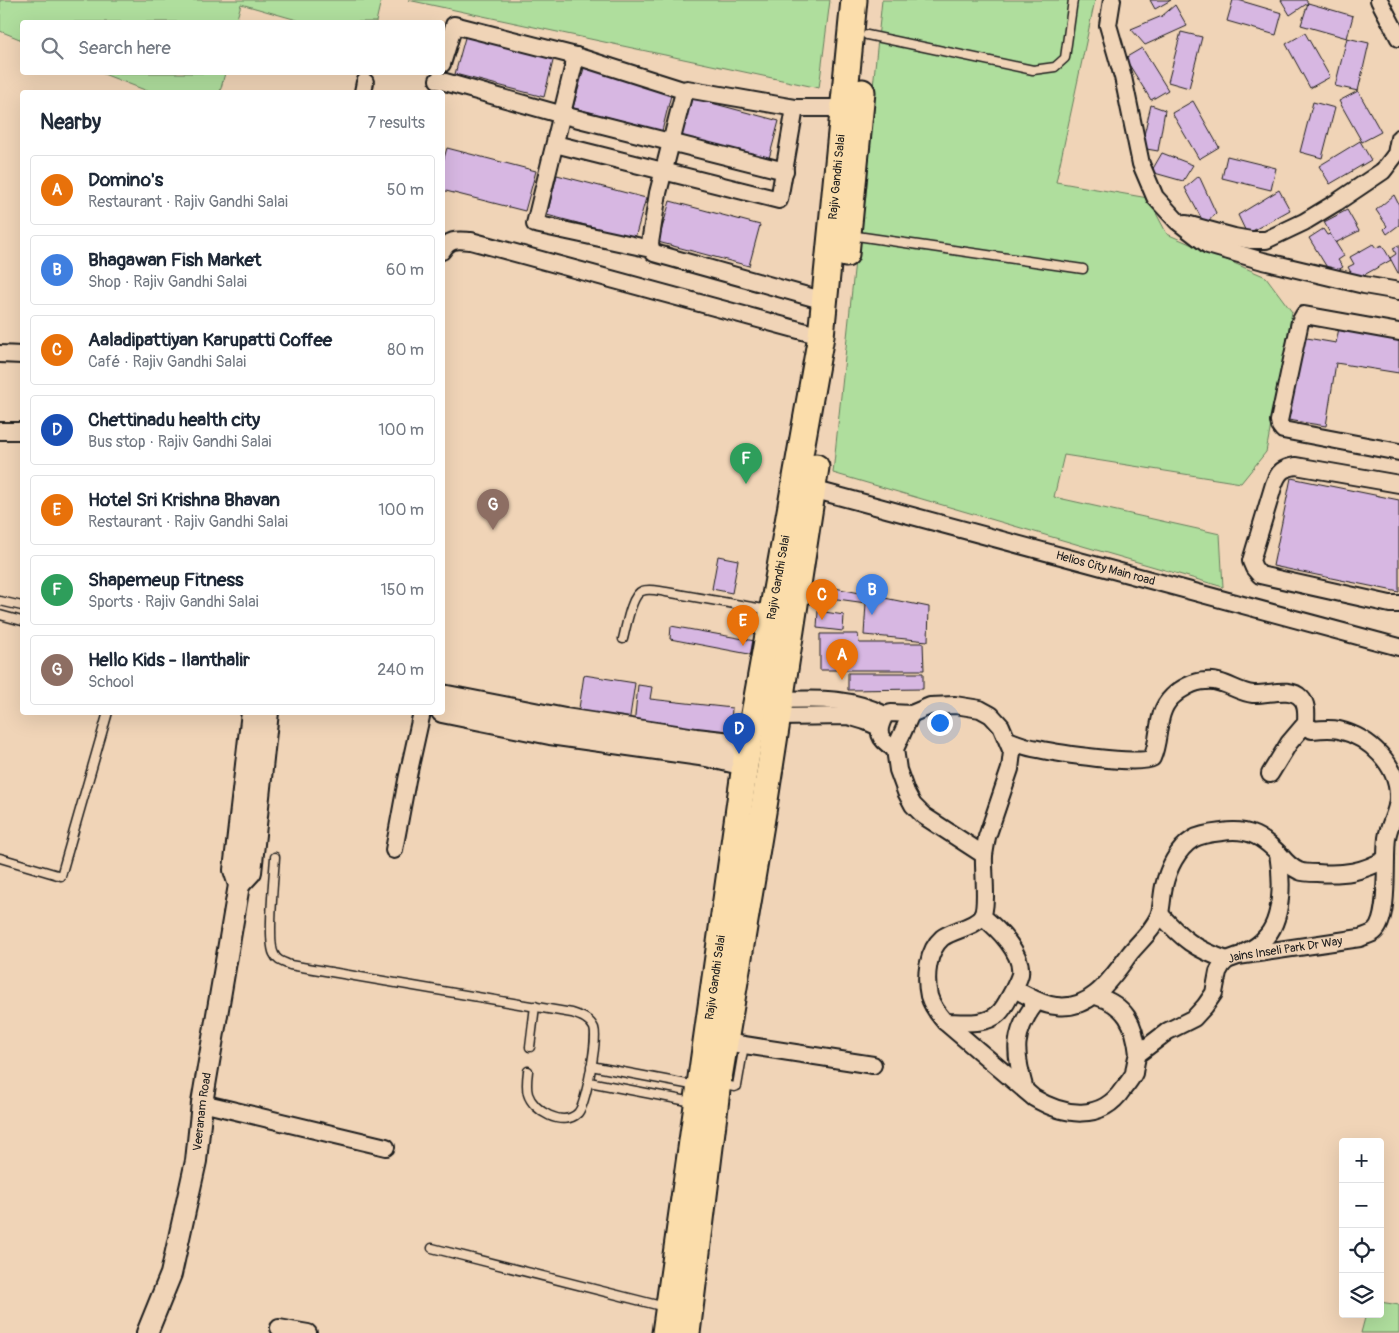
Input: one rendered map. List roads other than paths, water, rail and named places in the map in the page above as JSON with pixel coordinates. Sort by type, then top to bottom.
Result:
[{"type":"main road","name":"Rajiv Gandhi Salai","points":[[665,1333],[709,1094],[734,1044],[779,708],[812,490],[839,335],[848,235],[853,108],[854,0]]},
{"type":"main road","name":"Rajiv Gandhi Salai","points":[[687,1333],[709,1094],[747,755],[821,336],[838,152],[853,108],[867,35],[870,0]]},
{"type":"street","points":[[1112,0],[1108,25],[1123,77],[1141,164],[1155,197],[1177,221],[1208,245],[1263,261],[1364,285],[1399,291]]},
{"type":"street","points":[[1379,0],[1399,38]]},
{"type":"street","points":[[445,54],[454,25],[576,56],[686,91],[691,89],[795,108],[853,108]]},
{"type":"street","points":[[576,56],[535,224],[651,249]]},
{"type":"street","points":[[438,82],[785,171]]},
{"type":"street","points":[[686,91],[684,92],[658,193],[650,243],[651,249],[654,253],[825,301]]},
{"type":"street","points":[[555,144],[779,200],[795,108]]},
{"type":"street","points":[[1177,221],[1234,237],[1266,240],[1304,222],[1383,171],[1396,154],[1399,138]]},
{"type":"street","points":[[445,247],[447,243],[453,241],[471,241],[821,336]]},
{"type":"street","points":[[1399,332],[1304,315],[1300,322],[1279,421],[1283,430],[1399,452]]},
{"type":"street","points":[[0,354],[20,355]]},
{"type":"street","points":[[0,431],[20,431]]},
{"type":"street","points":[[1399,484],[1296,466],[1284,468],[1278,474],[1274,484],[1251,560],[1254,568],[1260,574],[1390,604],[1399,604]]},
{"type":"street","name":"Helios City Main road","points":[[812,490],[1399,646]]},
{"type":"street","points":[[1008,740],[1037,749],[1101,758],[1149,760],[1155,751],[1162,714],[1170,698],[1181,689],[1205,680],[1215,681],[1252,694],[1290,692],[1301,697],[1307,708],[1306,723],[1289,743],[1270,774]]},
{"type":"street","points":[[779,708],[819,699],[853,702],[868,706],[882,721],[886,743],[896,749]]},
{"type":"street","points":[[446,704],[563,728],[696,739],[747,755]]},
{"type":"street","points":[[882,721],[891,713],[910,714],[941,704],[980,709],[997,720],[1012,752],[1010,769],[987,837],[984,855],[984,906],[982,916],[978,921],[942,938],[934,949],[928,966],[930,996],[936,1012],[944,1022],[1034,1098],[1049,1108],[1072,1113],[1092,1112],[1102,1109],[1118,1097],[1133,1075],[1138,1054],[1134,1029],[1124,1012],[1110,1000],[1096,996]]},
{"type":"street","points":[[910,714],[896,749],[898,770],[906,792],[913,805],[924,816],[984,855]]},
{"type":"street","points":[[252,715],[234,870],[239,885],[251,872],[268,715]]},
{"type":"street","points":[[394,850],[421,715]]},
{"type":"street","name":"Jains Inseli Park Dr Way","points":[[1138,1054],[1168,1031],[1194,1018],[1206,1006],[1214,993],[1218,972],[1233,958],[1360,938],[1374,932],[1380,924],[1384,903],[1387,838],[1398,798],[1397,785],[1391,769],[1382,756],[1367,742],[1338,730],[1312,730],[1306,723]]},
{"type":"street","points":[[1014,989],[1037,1001],[1056,1006],[1081,1003],[1096,996],[1119,971],[1160,914],[1168,874],[1181,848],[1194,838],[1210,833],[1242,830],[1263,839],[1288,864],[1298,871],[1311,873],[1340,874],[1368,869],[1386,859]]},
{"type":"street","points":[[1160,914],[1178,934],[1206,952],[1233,958],[1254,948],[1266,938],[1274,925],[1281,886],[1281,869],[1278,853]]},
{"type":"street","name":"Veeranam Road","points":[[147,1333],[171,1274],[196,1161],[202,1103],[239,885]]},
{"type":"street","points":[[944,1022],[973,1022],[993,1017],[1005,1005],[1020,974],[1020,966],[1014,953],[1000,932],[982,916]]},
{"type":"street","points":[[1025,1090],[1019,1067],[1017,1045],[1019,1030],[1026,1015],[1037,1001]]},
{"type":"street","points":[[734,1044],[873,1065]]},
{"type":"street","points":[[202,1103],[386,1148]]},
{"type":"street","points":[[279,1328],[308,1333]]},
{"type":"lane","points":[[867,35],[1033,70],[1046,69],[1056,67],[1065,58],[1073,0]]},
{"type":"lane","points":[[848,235],[1083,269]]},
{"type":"lane","points":[[623,639],[636,594],[649,589],[773,611]]},
{"type":"lane","points":[[0,601],[20,606]]},
{"type":"lane","points":[[0,615],[20,620]]},
{"type":"lane","points":[[0,858],[61,876],[107,715]]},
{"type":"lane","points":[[275,857],[271,941],[274,956],[279,961],[290,965],[572,1013],[583,1016],[590,1022],[594,1028],[595,1037],[589,1082],[579,1112],[574,1116],[558,1118],[542,1112],[530,1100],[527,1089],[528,1071]]},
{"type":"lane","points":[[530,1047],[535,1006]]},
{"type":"lane","points":[[591,1066],[709,1094]]},
{"type":"lane","points":[[589,1082],[709,1094]]},
{"type":"lane","points":[[432,1248],[669,1308]]},
{"type":"place","name":"Shapemeup Fitness","points":[[746,484]]},
{"type":"place","name":"Hello Kids - Ilanthalir","points":[[493,530]]},
{"type":"place","name":"Bhagawan Fish Market","points":[[872,615]]},
{"type":"place","name":"Aaladipattiyan Karupatti Coffee","points":[[822,620]]},
{"type":"place","name":"Hotel Sri Krishna Bhavan","points":[[743,646]]},
{"type":"place","name":"Domino's","points":[[842,680]]},
{"type":"place","name":"Chettinadu health city","points":[[739,754]]}]
